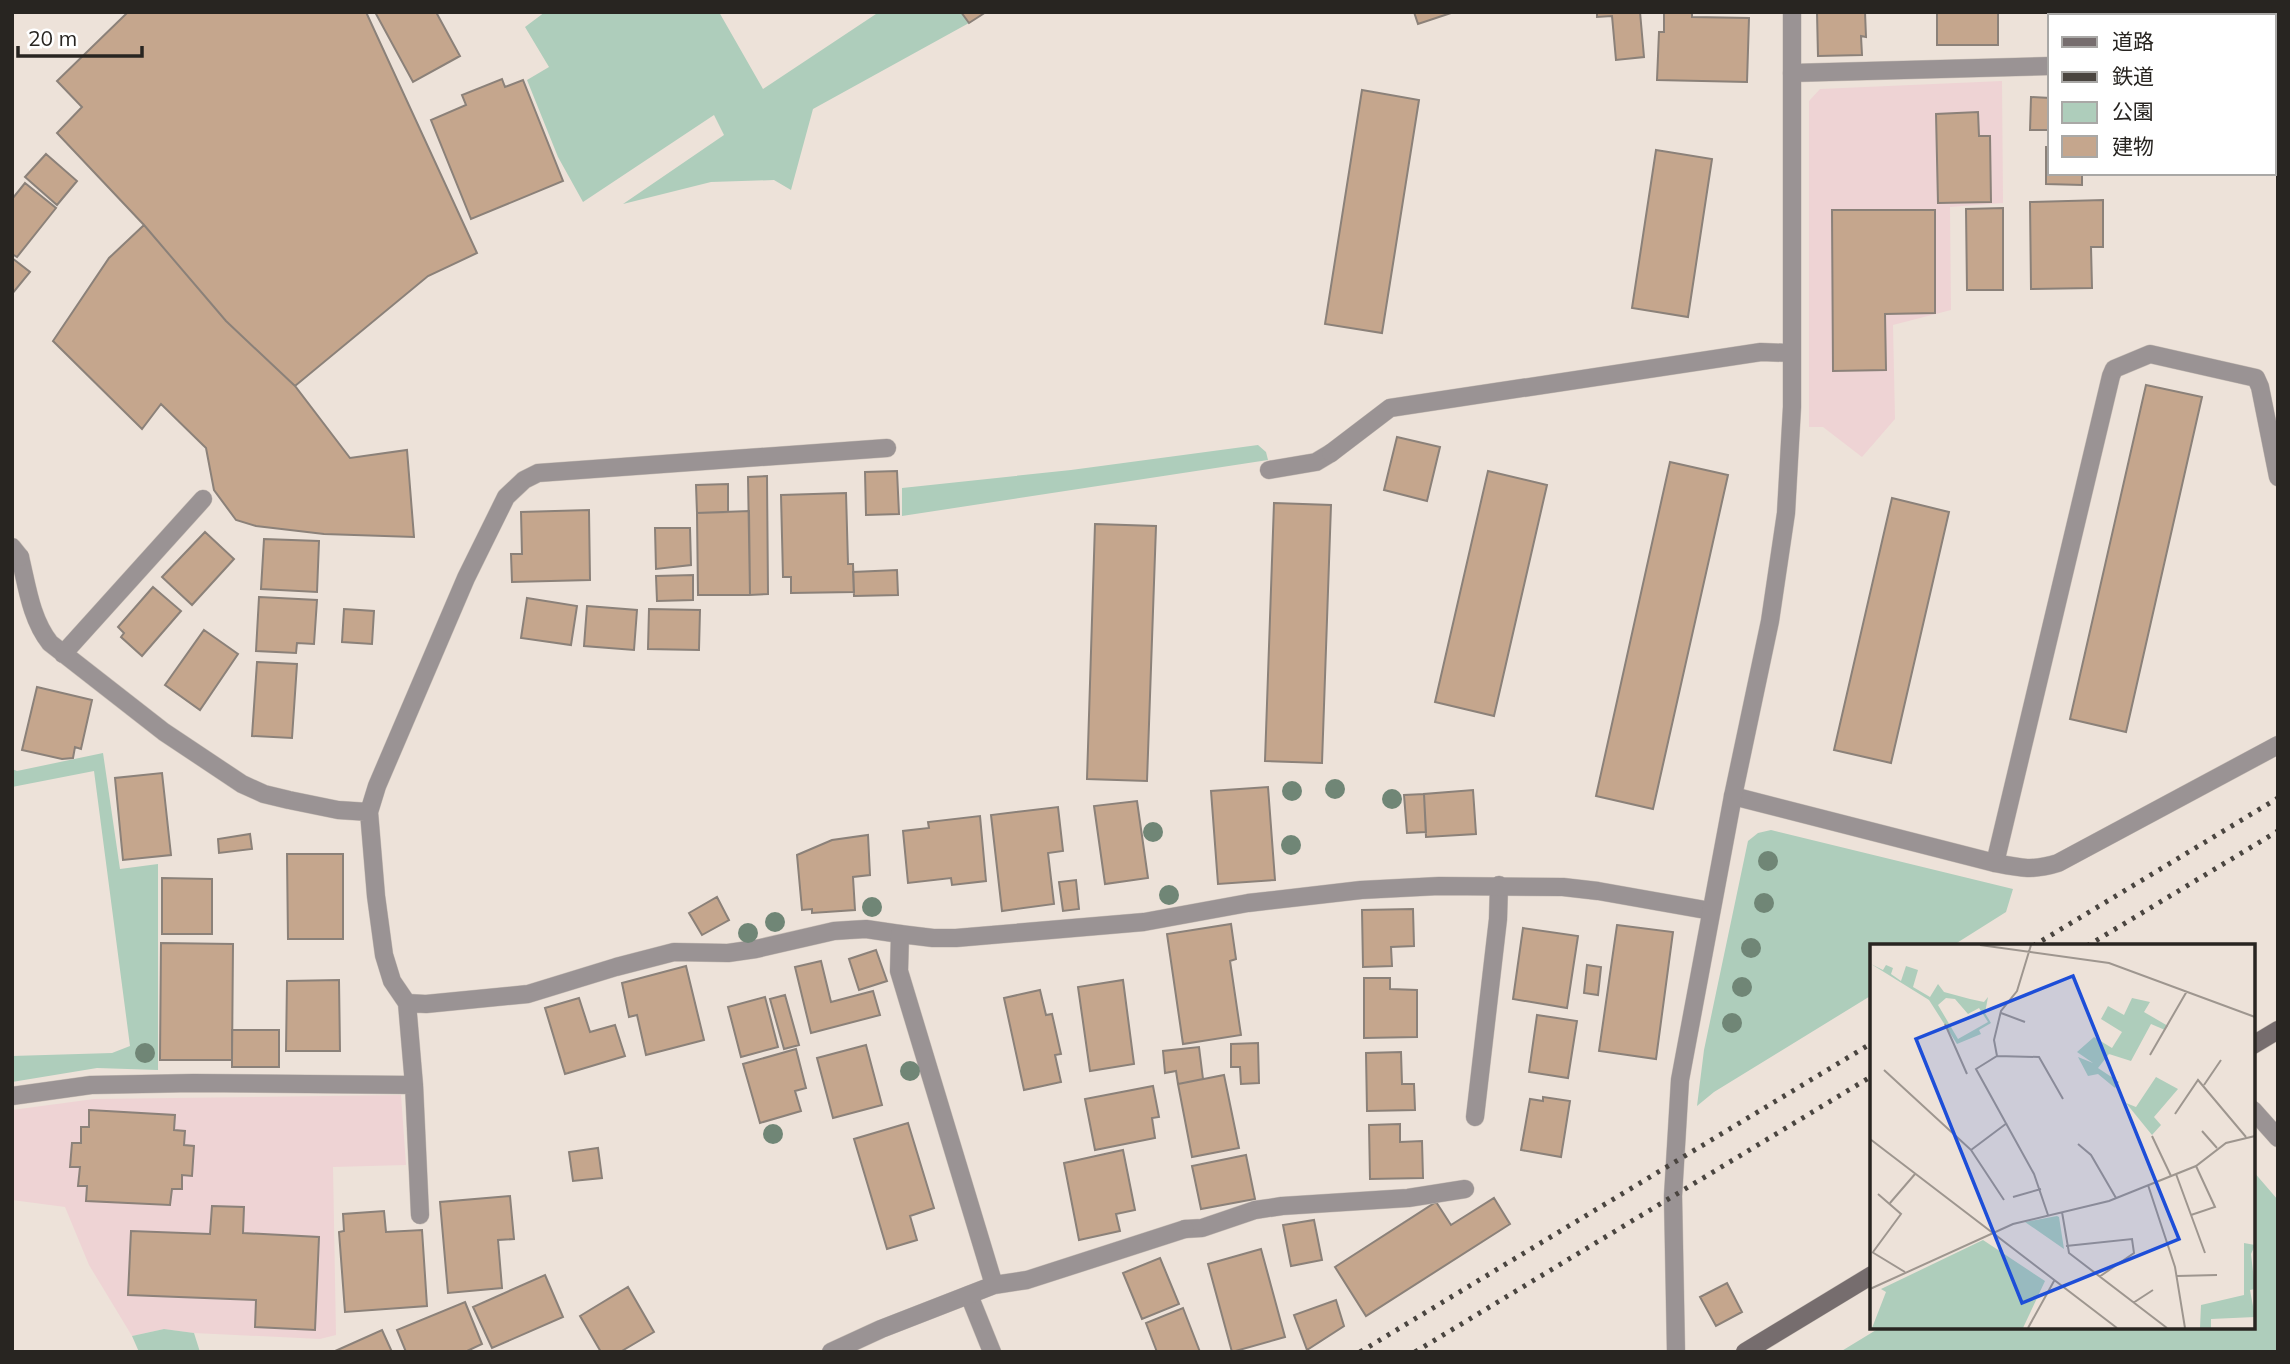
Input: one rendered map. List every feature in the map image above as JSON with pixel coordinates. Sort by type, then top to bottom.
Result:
[{"type":"main road","points":[[2255,1044],[2278,1030]]},
{"type":"main road","points":[[1745,1352],[1870,1276]]},
{"type":"street","points":[[1676,1352],[1673,1196],[1676,1104],[1732,796],[1770,621],[1784,525],[1791,433],[1792,12]]},
{"type":"street","points":[[1792,73],[2048,66]]},
{"type":"street","points":[[1269,470],[1316,462],[1390,408],[1761,352],[1791,353]]},
{"type":"street","points":[[1995,863],[2114,369],[2150,354],[2256,378],[2278,477]]},
{"type":"street","points":[[420,1215],[407,1003],[393,981],[384,955],[369,812],[377,786],[466,578],[506,497],[524,480],[538,473],[887,448]]},
{"type":"street","points":[[63,654],[203,499]]},
{"type":"street","points":[[16,552],[41,633],[63,654],[164,732],[242,783],[264,794],[338,810],[369,812]]},
{"type":"street","points":[[1732,796],[1995,863],[2022,869],[2040,869],[2058,863],[2278,745]]},
{"type":"street","points":[[407,1003],[426,1004],[528,994],[674,951],[728,953],[834,931],[866,929],[933,938],[1006,934],[1144,922],[1248,902],[1361,890],[1499,885],[1563,887],[1711,911]]},
{"type":"street","points":[[1475,1117],[1498,919],[1499,885]]},
{"type":"street","points":[[900,934],[899,971],[994,1285]]},
{"type":"street","points":[[12,1096],[91,1085],[414,1084]]},
{"type":"street","points":[[2255,1112],[2278,1138]]},
{"type":"street","points":[[831,1352],[881,1329],[994,1285],[1027,1280],[1185,1229],[1202,1228],[1255,1210],[1408,1198],[1465,1189]]},
{"type":"street","points":[[969,1295],[992,1352]]},
{"type":"shaded area","points":[[2002,81],[2003,203],[1950,207],[1951,310],[1893,325],[1895,419],[1862,457],[1823,427],[1809,427],[1809,101],[1820,89]]},
{"type":"shaded area","points":[[401,1095],[406,1165],[333,1167],[336,1335],[320,1339],[164,1329],[132,1336],[89,1265],[65,1207],[12,1200],[12,1110],[94,1099]]},
{"type":"green space","points":[[545,12],[719,12],[763,89],[879,12],[961,12],[969,23],[813,109],[791,190],[774,180],[711,182],[623,204],[724,135],[714,115],[583,202],[558,157],[527,80],[549,67],[525,27]]},
{"type":"green space","points":[[1258,445],[1266,452],[1268,460],[902,516],[902,488],[1071,470]]},
{"type":"green space","points":[[103,753],[120,869],[158,864],[158,1070],[97,1068],[12,1082],[12,1056],[112,1053],[130,1046],[94,771],[12,787],[12,769],[17,771]]},
{"type":"green space","points":[[1771,830],[2013,889],[2006,912],[1955,944],[1870,944],[1870,996],[1714,1092],[1697,1106],[1704,1050],[1748,841],[1758,833]]},
{"type":"green space","points":[[2255,1173],[2278,1200],[2278,1352],[1840,1352],[1878,1329],[2255,1329]]},
{"type":"green space","points":[[164,1329],[194,1333],[200,1352],[139,1352],[132,1336]]},
{"type":"building","points":[[128,12],[366,12],[477,253],[428,276],[295,386],[226,321],[144,225],[57,133],[82,107],[57,81]]},
{"type":"building","points":[[375,12],[436,12],[460,56],[413,82]]},
{"type":"building","points":[[961,12],[986,12],[969,23]]},
{"type":"building","points":[[1414,12],[1454,12],[1418,24]]},
{"type":"building","points":[[1597,12],[1640,12],[1644,57],[1616,60],[1612,16],[1597,17]]},
{"type":"building","points":[[1664,12],[1692,12],[1692,17],[1749,18],[1747,82],[1657,80],[1659,32],[1664,32]]},
{"type":"building","points":[[1817,12],[1865,12],[1866,37],[1861,36],[1862,55],[1818,56]]},
{"type":"building","points":[[1937,12],[1998,12],[1998,45],[1937,45]]},
{"type":"building","points":[[2068,12],[2120,12],[2120,14]]},
{"type":"building","points":[[2148,12],[2194,12],[2194,14]]},
{"type":"building","points":[[2278,12],[2278,46],[2276,14],[2243,14]]},
{"type":"building","points":[[502,79],[505,87],[523,80],[563,181],[471,219],[431,120],[466,105],[462,95]]},
{"type":"building","points":[[1362,90],[1419,100],[1382,333],[1325,324]]},
{"type":"building","points":[[2031,97],[2048,98],[2048,130],[2030,130]]},
{"type":"building","points":[[1978,112],[1979,136],[1990,136],[1991,202],[1938,203],[1936,114]]},
{"type":"building","points":[[2046,147],[2048,175],[2082,175],[2082,185],[2046,184]]},
{"type":"building","points":[[1656,150],[1712,159],[1688,317],[1632,308]]},
{"type":"building","points":[[46,154],[77,181],[57,205],[25,177]]},
{"type":"building","points":[[25,183],[56,208],[17,257],[12,254],[12,199]]},
{"type":"building","points":[[2103,200],[2103,247],[2091,247],[2092,288],[2031,289],[2030,202]]},
{"type":"building","points":[[2003,208],[2003,290],[1967,290],[1966,209]]},
{"type":"building","points":[[1832,210],[1935,210],[1935,313],[1885,314],[1886,370],[1833,371]]},
{"type":"building","points":[[144,225],[226,321],[295,386],[350,458],[407,450],[414,537],[324,534],[256,526],[236,520],[214,490],[206,448],[161,404],[142,429],[53,341],[109,258]]},
{"type":"building","points":[[12,258],[30,272],[12,294]]},
{"type":"building","points":[[2146,385],[2202,397],[2126,732],[2070,719]]},
{"type":"building","points":[[1397,437],[1440,447],[1427,501],[1384,490]]},
{"type":"building","points":[[1670,462],[1728,475],[1653,809],[1596,796]]},
{"type":"building","points":[[897,471],[899,514],[866,515],[865,472]]},
{"type":"building","points":[[1488,471],[1547,485],[1494,716],[1435,702]]},
{"type":"building","points":[[767,476],[768,594],[750,595],[748,477]]},
{"type":"building","points":[[728,484],[728,512],[697,513],[696,485]]},
{"type":"building","points":[[846,493],[848,564],[853,564],[854,592],[791,593],[791,577],[783,577],[781,495]]},
{"type":"building","points":[[1892,498],[1949,512],[1891,763],[1834,750]]},
{"type":"building","points":[[1274,503],[1331,505],[1322,763],[1265,761]]},
{"type":"building","points":[[589,510],[590,580],[512,582],[511,554],[522,554],[521,512]]},
{"type":"building","points":[[749,511],[750,595],[698,595],[697,513]]},
{"type":"building","points":[[1095,524],[1156,526],[1147,781],[1087,779]]},
{"type":"building","points":[[655,528],[690,528],[691,565],[656,569]]},
{"type":"building","points":[[205,532],[234,559],[192,605],[162,577]]},
{"type":"building","points":[[264,539],[319,541],[317,592],[261,589]]},
{"type":"building","points":[[897,570],[898,595],[854,596],[853,572]]},
{"type":"building","points":[[693,575],[693,600],[657,601],[656,576]]},
{"type":"building","points":[[153,587],[181,611],[142,656],[121,637],[124,633],[118,627]]},
{"type":"building","points":[[259,597],[317,600],[314,644],[297,643],[296,653],[256,651]]},
{"type":"building","points":[[527,598],[577,606],[571,645],[521,638]]},
{"type":"building","points":[[587,606],[637,610],[634,650],[584,646]]},
{"type":"building","points":[[344,609],[374,611],[372,644],[342,642]]},
{"type":"building","points":[[649,609],[700,610],[699,650],[648,649]]},
{"type":"building","points":[[204,630],[238,654],[200,710],[165,685]]},
{"type":"building","points":[[257,662],[297,664],[292,738],[252,736]]},
{"type":"building","points":[[37,687],[92,700],[81,749],[75,747],[73,758],[62,759],[22,750]]},
{"type":"building","points":[[162,773],[171,855],[123,860],[115,778]]},
{"type":"building","points":[[1268,787],[1275,880],[1218,884],[1211,791]]},
{"type":"building","points":[[1473,790],[1476,834],[1426,837],[1424,794]]},
{"type":"building","points":[[1424,794],[1426,832],[1407,833],[1404,795]]},
{"type":"building","points":[[1137,801],[1148,878],[1105,884],[1094,806]]},
{"type":"building","points":[[1058,807],[1063,851],[1048,853],[1054,904],[1002,911],[991,815]]},
{"type":"building","points":[[980,816],[986,881],[952,885],[951,878],[908,883],[903,831],[929,828],[928,822]]},
{"type":"building","points":[[250,834],[252,849],[219,853],[218,839]]},
{"type":"building","points":[[868,835],[870,875],[853,877],[855,910],[812,913],[812,909],[802,910],[797,855],[832,840]]},
{"type":"building","points":[[287,854],[343,854],[343,939],[288,939]]},
{"type":"building","points":[[162,878],[212,879],[212,934],[162,934]]},
{"type":"building","points":[[1076,880],[1079,909],[1063,911],[1059,882]]},
{"type":"building","points":[[717,897],[729,920],[702,935],[689,913]]},
{"type":"building","points":[[1413,909],[1414,946],[1391,947],[1392,966],[1363,967],[1362,910]]},
{"type":"building","points":[[1231,924],[1236,959],[1230,961],[1241,1035],[1183,1044],[1167,934]]},
{"type":"building","points":[[1617,925],[1673,932],[1656,1059],[1599,1051]]},
{"type":"building","points":[[1523,928],[1578,936],[1567,1008],[1513,999]]},
{"type":"building","points":[[161,943],[233,944],[232,1060],[160,1060]]},
{"type":"building","points":[[876,950],[887,981],[859,990],[849,959]]},
{"type":"building","points":[[821,961],[831,1002],[873,991],[880,1015],[811,1033],[795,967]]},
{"type":"building","points":[[1587,965],[1601,967],[1598,995],[1584,993]]},
{"type":"building","points":[[686,966],[704,1040],[646,1055],[637,1015],[629,1017],[622,983]]},
{"type":"building","points":[[1364,978],[1390,978],[1390,989],[1417,990],[1417,1037],[1364,1038]]},
{"type":"building","points":[[339,980],[340,1051],[286,1051],[287,981]]},
{"type":"building","points":[[1123,980],[1134,1064],[1090,1071],[1078,987]]},
{"type":"building","points":[[1040,990],[1046,1015],[1052,1014],[1061,1054],[1055,1055],[1061,1082],[1024,1090],[1004,998]]},
{"type":"building","points":[[785,995],[799,1045],[784,1049],[770,999]]},
{"type":"building","points":[[765,997],[778,1047],[741,1057],[728,1007]]},
{"type":"building","points":[[579,998],[590,1032],[615,1025],[625,1056],[565,1074],[545,1008]]},
{"type":"building","points":[[1537,1015],[1577,1021],[1568,1078],[1529,1072]]},
{"type":"building","points":[[232,1030],[279,1030],[279,1067],[232,1067]]},
{"type":"building","points":[[1258,1043],[1259,1083],[1241,1084],[1240,1067],[1231,1067],[1231,1044]]},
{"type":"building","points":[[866,1045],[882,1105],[833,1118],[817,1058]]},
{"type":"building","points":[[1199,1047],[1203,1079],[1178,1084],[1176,1071],[1165,1073],[1163,1051]]},
{"type":"building","points":[[796,1049],[806,1088],[795,1091],[801,1111],[760,1123],[743,1064]]},
{"type":"building","points":[[1401,1052],[1402,1084],[1414,1084],[1415,1110],[1367,1111],[1366,1053]]},
{"type":"building","points":[[1224,1075],[1239,1148],[1192,1157],[1178,1084]]},
{"type":"building","points":[[1153,1086],[1159,1117],[1152,1118],[1155,1138],[1095,1150],[1085,1099]]},
{"type":"building","points":[[1543,1097],[1570,1101],[1561,1157],[1521,1150],[1530,1099],[1543,1101]]},
{"type":"building","points":[[89,1110],[175,1115],[174,1130],[185,1131],[184,1145],[194,1146],[192,1176],[182,1175],[182,1189],[172,1189],[170,1205],[86,1201],[87,1186],[78,1186],[80,1167],[70,1167],[72,1143],[81,1143],[81,1127],[89,1127]]},
{"type":"building","points":[[908,1123],[934,1208],[910,1216],[917,1240],[887,1249],[854,1139]]},
{"type":"building","points":[[1400,1124],[1400,1142],[1422,1141],[1423,1178],[1370,1179],[1369,1125]]},
{"type":"building","points":[[598,1148],[602,1178],[573,1181],[569,1152]]},
{"type":"building","points":[[1123,1150],[1135,1210],[1116,1214],[1120,1231],[1079,1240],[1064,1163]]},
{"type":"building","points":[[1246,1155],[1255,1199],[1201,1209],[1192,1166]]},
{"type":"building","points":[[510,1196],[514,1239],[498,1240],[502,1288],[448,1293],[440,1202]]},
{"type":"building","points":[[1494,1198],[1510,1224],[1366,1316],[1335,1267],[1436,1202],[1451,1225]]},
{"type":"building","points":[[212,1206],[244,1207],[243,1233],[319,1237],[315,1330],[255,1327],[256,1300],[128,1295],[131,1231],[210,1234]]},
{"type":"building","points":[[384,1211],[386,1232],[422,1230],[427,1306],[345,1312],[339,1232],[344,1231],[343,1214]]},
{"type":"building","points":[[1314,1220],[1322,1260],[1291,1266],[1283,1225]]},
{"type":"building","points":[[1261,1249],[1285,1337],[1232,1352],[1208,1264]]},
{"type":"building","points":[[1160,1258],[1179,1304],[1142,1319],[1123,1273]]},
{"type":"building","points":[[545,1275],[563,1317],[492,1348],[473,1307]]},
{"type":"building","points":[[1727,1283],[1742,1312],[1716,1326],[1700,1297]]},
{"type":"building","points":[[628,1287],[654,1332],[620,1352],[601,1352],[580,1316]]},
{"type":"building","points":[[1336,1300],[1344,1326],[1307,1350],[1294,1315]]},
{"type":"building","points":[[465,1302],[482,1344],[465,1352],[406,1352],[397,1330]]},
{"type":"building","points":[[1183,1308],[1200,1352],[1157,1352],[1146,1323]]},
{"type":"building","points":[[382,1330],[392,1352],[333,1352]]},
{"type":"railway","points":[[2036,944],[2278,798]]},
{"type":"railway","points":[[2090,944],[2278,831]]},
{"type":"railway","points":[[1360,1352],[1870,1044]]},
{"type":"railway","points":[[1415,1352],[1870,1077]]}]
